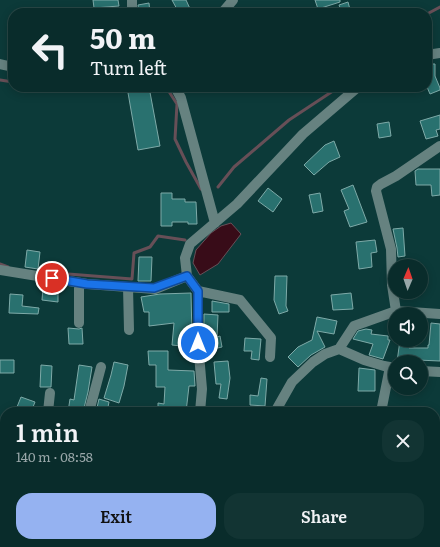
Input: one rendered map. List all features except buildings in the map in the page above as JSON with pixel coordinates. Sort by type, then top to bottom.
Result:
[{"type":"street","points":[[226,8],[233,0]]},
{"type":"street","points":[[178,92],[215,223]]},
{"type":"street","points":[[200,407],[202,389],[198,343],[198,291],[187,276],[185,258],[190,244],[238,204],[303,134],[352,92]]},
{"type":"street","points":[[395,307],[392,285],[391,249],[376,191],[377,187],[440,146]]},
{"type":"street","points":[[0,270],[79,283],[154,288],[187,276]]},
{"type":"street","points":[[79,283],[79,323]]},
{"type":"street","points":[[128,287],[129,330]]},
{"type":"street","points":[[198,291],[240,300],[271,338],[270,357]]},
{"type":"street","points":[[428,313],[440,314]]},
{"type":"street","points":[[278,407],[292,382],[313,362],[325,354],[339,349],[354,326],[388,314]]},
{"type":"street","points":[[339,349],[364,360],[388,366]]},
{"type":"street","points":[[90,407],[101,366]]},
{"type":"street","points":[[428,371],[440,372]]},
{"type":"street","points":[[382,407],[388,386]]},
{"type":"street","points":[[49,407],[50,393]]},
{"type":"shaded area","points":[[231,223],[241,234],[218,264],[200,275],[193,263],[196,250],[211,233],[221,226]]},
{"type":"waterway","points":[[432,11],[440,7]]},
{"type":"waterway","points":[[0,80],[8,81]]},
{"type":"waterway","points":[[169,92],[177,104],[175,139],[201,189]]},
{"type":"waterway","points":[[218,187],[234,167],[289,120],[331,92]]},
{"type":"waterway","points":[[43,272],[132,279],[134,253],[150,247],[158,236],[185,240]]},
{"type":"waterway","points":[[0,264],[8,267]]},
{"type":"route","points":[[52,278],[87,284],[154,288],[187,276],[198,291],[198,343]]}]
